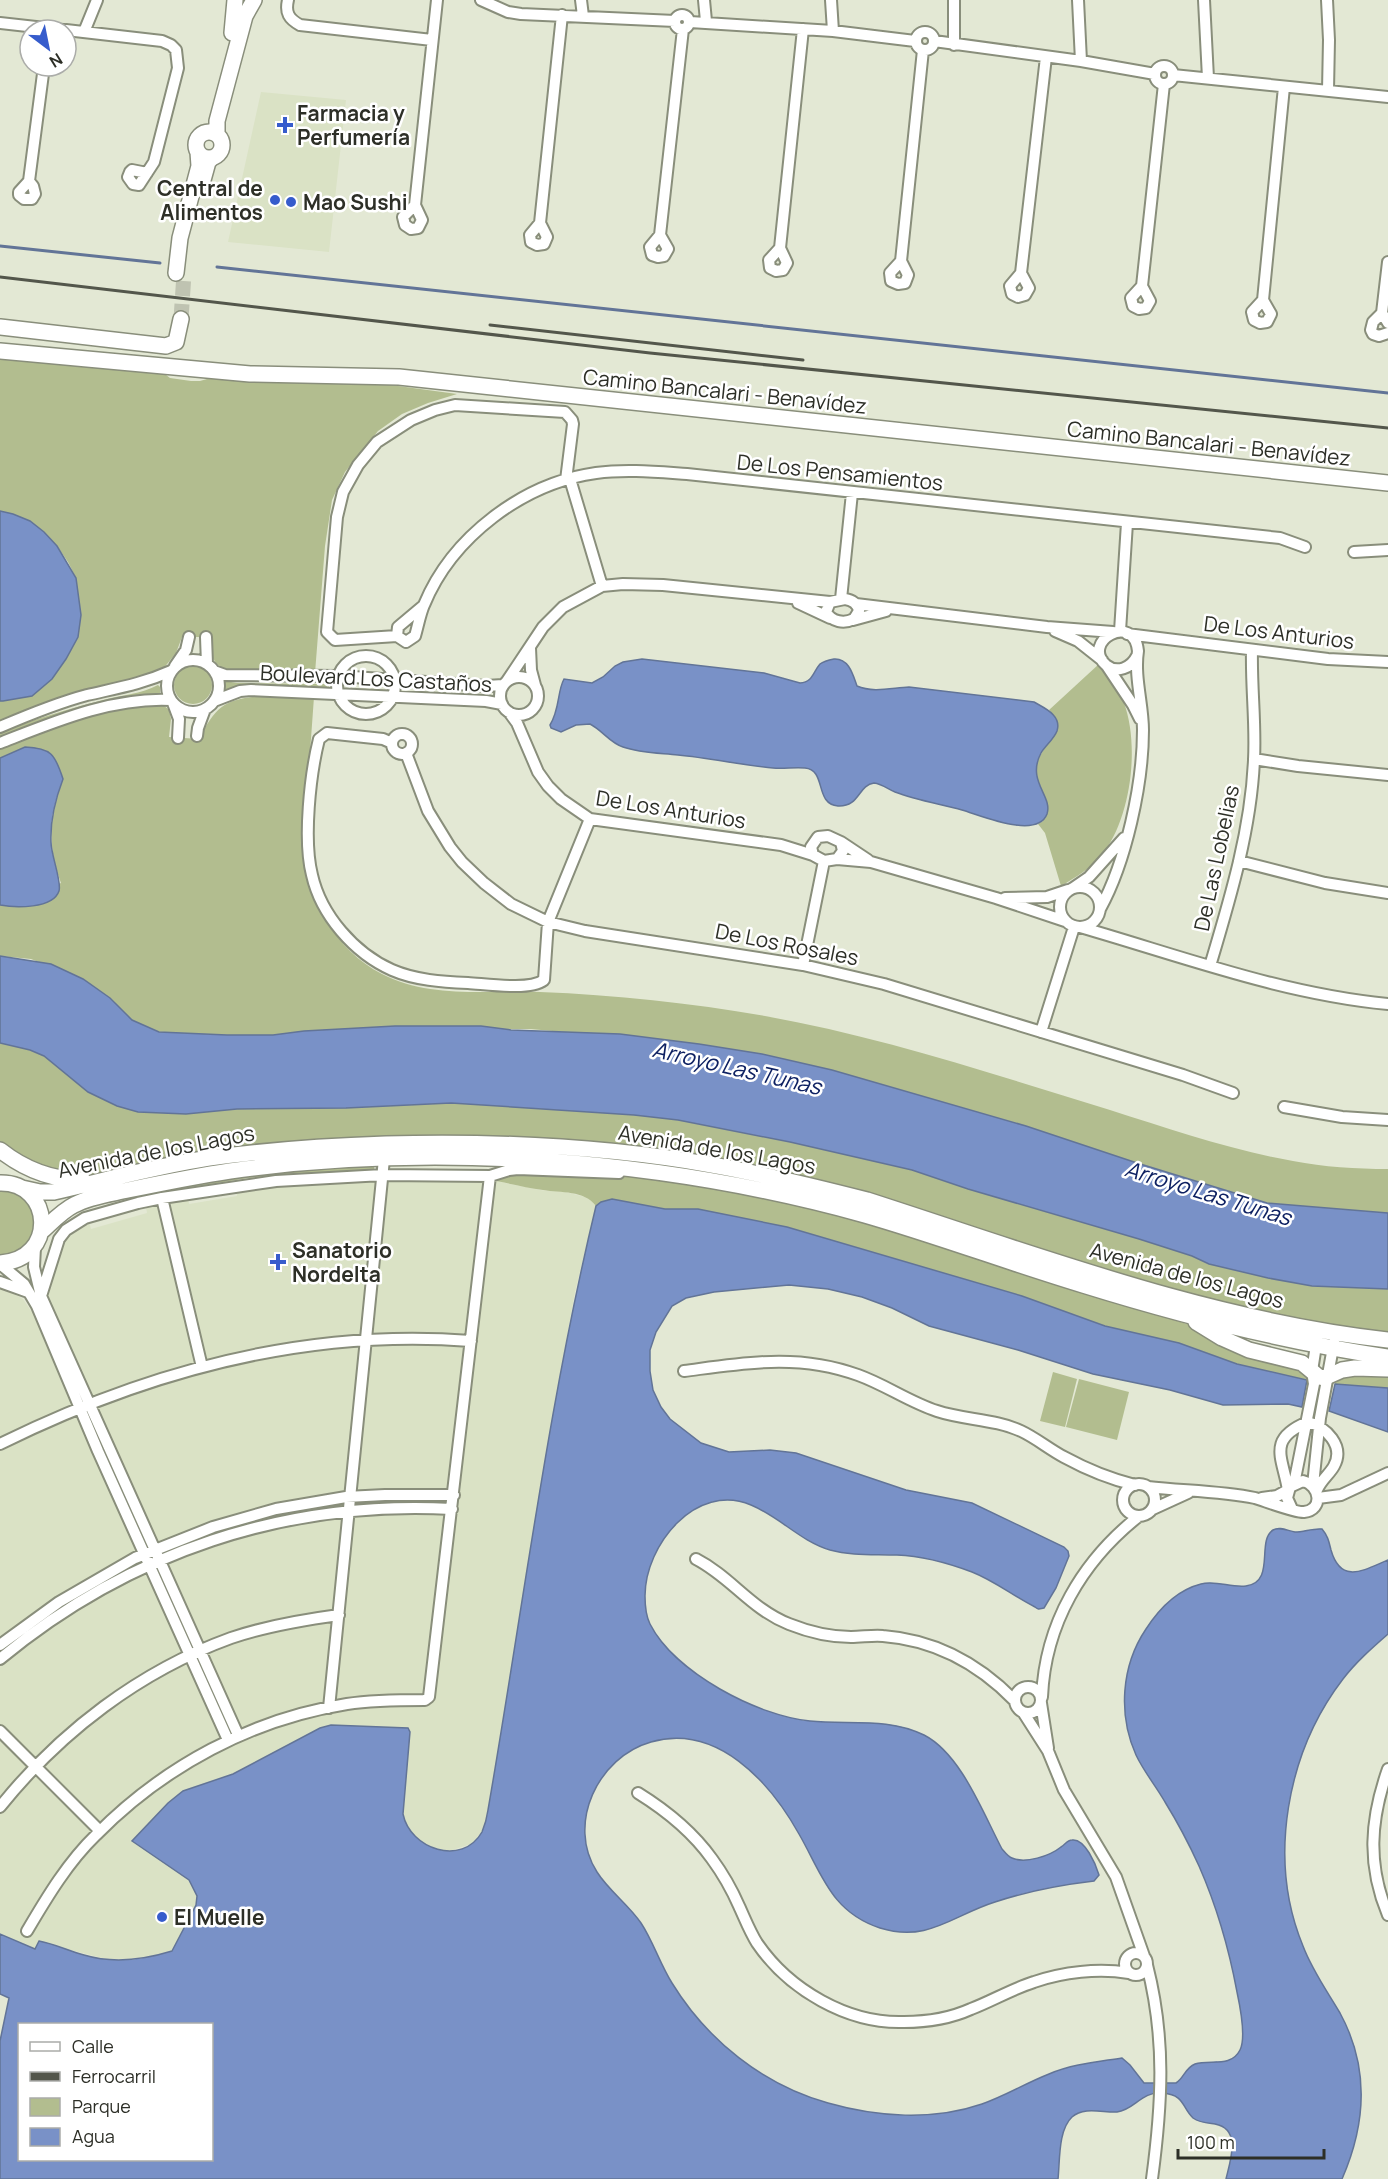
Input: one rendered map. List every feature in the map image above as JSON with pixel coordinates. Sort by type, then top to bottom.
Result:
[{"type":"street","points":[[84,32],[96,0]]},
{"type":"street","points":[[212,133],[234,26],[235,0]]},
{"type":"street","points":[[205,155],[196,140],[212,133],[217,121],[245,16],[254,0]]},
{"type":"street","points":[[288,0],[286,8],[288,14],[291,20],[300,25],[432,40]]},
{"type":"street","points":[[415,205],[437,0]]},
{"type":"street","points":[[481,0],[508,12],[683,24],[706,21],[915,40]]},
{"type":"street","points":[[581,0],[583,16]]},
{"type":"street","points":[[704,0],[706,21]]},
{"type":"street","points":[[831,0],[833,31]]},
{"type":"street","points":[[954,0],[954,45]]},
{"type":"street","points":[[1078,0],[1081,62]]},
{"type":"street","points":[[1204,0],[1208,78]]},
{"type":"street","points":[[1327,0],[1328,90]]},
{"type":"street","points":[[540,223],[562,15]]},
{"type":"street","points":[[0,23],[18,25]]},
{"type":"street","points":[[660,235],[683,24]]},
{"type":"street","points":[[780,248],[803,29]]},
{"type":"street","points":[[78,31],[162,41],[176,50],[178,68],[154,162],[147,173]]},
{"type":"street","points":[[915,40],[920,34],[926,32],[934,41],[954,45],[1155,74]]},
{"type":"street","points":[[915,40],[918,48],[923,50],[930,48],[934,41]]},
{"type":"street","points":[[901,261],[923,50]]},
{"type":"street","points":[[1021,273],[1046,57]]},
{"type":"street","points":[[1165,66],[1172,70],[1173,75],[1170,82],[1164,84],[1157,81],[1155,74],[1159,67],[1165,66]]},
{"type":"street","points":[[1173,75],[1388,97]]},
{"type":"street","points":[[29,181],[42,78]]},
{"type":"street","points":[[1142,286],[1164,84]]},
{"type":"street","points":[[1263,300],[1284,87]]},
{"type":"street","points":[[180,274],[180,238],[199,166],[205,155],[221,150],[222,141],[212,133]]},
{"type":"street","points":[[1388,262],[1385,318],[1373,322],[1371,330],[1379,336],[1388,333]]},
{"type":"street","points":[[0,327],[121,340],[155,339],[163,336],[169,330],[176,318]]},
{"type":"street","points":[[0,332],[37,332]]},
{"type":"street","name":"Camino Bancalari - Benavídez","points":[[0,342],[57,355]]},
{"type":"street","name":"Camino Bancalari - Benavídez","points":[[0,351],[250,374],[399,377],[1388,483]]},
{"type":"street","points":[[423,606],[415,636],[406,642],[397,636],[335,640],[327,632],[337,517],[343,492],[358,465],[377,442],[411,420],[455,405],[566,412],[573,424],[568,480],[602,586]]},
{"type":"street","name":"De Los Pensamientos","points":[[423,606],[438,577],[456,554],[493,517],[532,493],[595,473],[651,471],[1280,538],[1305,547]]},
{"type":"street","points":[[833,620],[826,612],[836,601],[852,493]]},
{"type":"street","points":[[1120,632],[1127,523]]},
{"type":"street","points":[[1354,552],[1388,550]]},
{"type":"street","points":[[533,708],[524,714],[505,708],[500,694],[505,683],[543,627],[563,607],[602,586],[663,585],[789,599],[850,600],[856,604],[1047,627],[1078,641],[1112,668],[1124,669],[1134,662],[1137,654],[1153,641],[1167,637]]},
{"type":"street","points":[[789,599],[842,622],[895,609]]},
{"type":"street","points":[[853,620],[859,611],[856,604]]},
{"type":"street","points":[[397,636],[398,627],[423,606]]},
{"type":"street","name":"De Los Anturios","points":[[1047,627],[1167,637],[1328,659],[1388,662]]},
{"type":"street","points":[[1129,831],[1103,864],[1089,877],[1070,889],[1060,902],[1061,915],[1073,925],[1091,924],[1111,887],[1129,831],[1136,791],[1143,728],[1135,641],[1120,632],[1108,635],[1101,644],[1100,655],[1133,705],[1143,728]]},
{"type":"street","points":[[177,738],[178,719],[167,686],[173,669],[186,650],[189,637]]},
{"type":"street","points":[[197,736],[198,728],[219,686],[211,668],[206,637]]},
{"type":"street","points":[[523,738],[527,721],[538,698],[531,670],[531,644]]},
{"type":"street","name":"De Las Lobelias","points":[[1210,966],[1247,824],[1254,759],[1252,650]]},
{"type":"street","points":[[358,657],[377,658],[385,663],[394,679],[393,695],[382,709],[365,714],[348,708],[338,694],[338,676],[350,661],[358,657]]},
{"type":"street","points":[[0,727],[56,705],[147,682],[182,662],[199,660],[211,668]]},
{"type":"street","name":"Boulevard Los Castaños","points":[[211,668],[225,675],[338,676],[486,686],[505,683]]},
{"type":"street","points":[[505,683],[517,676],[536,686]]},
{"type":"street","name":"Boulevard Los Castaños","points":[[209,705],[240,691],[252,690],[486,701],[505,708]]},
{"type":"street","points":[[0,743],[66,718],[138,701],[172,701],[188,711],[196,711],[209,705]]},
{"type":"street","name":"De Los Anturios","points":[[505,708],[517,723],[538,772],[561,799],[590,819],[781,845]]},
{"type":"street","points":[[392,743],[383,739],[327,733],[319,739],[310,801],[309,841],[311,874],[323,904],[342,932],[376,962],[405,975],[438,982],[537,984],[546,978],[548,922],[590,819]]},
{"type":"street","points":[[398,735],[408,736],[412,745],[406,753],[397,753],[393,749],[392,743],[398,735]]},
{"type":"street","name":"De Los Rosales","points":[[406,753],[428,811],[456,854],[472,873],[500,897],[548,922],[585,931],[804,965],[916,993],[1233,1093]]},
{"type":"street","points":[[1254,759],[1388,775]]},
{"type":"street","points":[[781,845],[828,836],[871,862]]},
{"type":"street","points":[[813,855],[811,847],[818,837]]},
{"type":"street","points":[[837,859],[843,851],[841,842]]},
{"type":"street","points":[[781,845],[824,861],[837,859],[871,862],[996,898],[1073,925],[1210,966],[1310,993],[1388,1004]]},
{"type":"street","points":[[804,965],[824,861]]},
{"type":"street","points":[[1239,861],[1325,883],[1388,893]]},
{"type":"street","points":[[996,898],[1047,897],[1080,887],[1092,891],[1097,896],[1103,925],[1112,935]]},
{"type":"street","points":[[1041,1032],[1073,925]]},
{"type":"street","points":[[1284,1107],[1342,1117],[1388,1120]]},
{"type":"street","name":"Avenida de los Lagos","points":[[12,1186],[40,1192],[54,1192],[104,1179],[208,1158],[277,1150],[446,1143],[530,1145],[612,1151],[712,1165],[846,1194],[1176,1298],[1317,1337]]},
{"type":"street","points":[[0,1150],[44,1175],[76,1180],[104,1179]]},
{"type":"street","name":"Avenida de los Lagos","points":[[42,1231],[66,1210],[93,1198],[198,1175],[269,1166],[445,1157],[527,1160],[655,1171],[768,1191],[867,1216],[1084,1286],[1183,1315],[1334,1340],[1388,1357]]},
{"type":"street","points":[[329,1708],[384,1159]]},
{"type":"street","points":[[38,1299],[59,1239],[66,1230],[85,1218],[162,1197],[276,1181],[383,1175],[490,1176],[519,1169],[605,1174],[655,1171]]},
{"type":"street","points":[[0,1170],[12,1186],[33,1199],[40,1211],[42,1231],[34,1247],[19,1260],[0,1264]]},
{"type":"street","points":[[27,1931],[46,1898],[100,1831],[142,1793],[177,1769],[233,1738],[277,1722],[349,1704],[425,1700],[429,1697],[453,1509],[490,1176]]},
{"type":"street","points":[[162,1197],[202,1366]]},
{"type":"street","points":[[93,1198],[138,1203]]},
{"type":"street","points":[[34,1247],[38,1299],[233,1738]]},
{"type":"street","points":[[0,1264],[14,1274],[38,1299]]},
{"type":"street","points":[[0,1281],[38,1299]]},
{"type":"street","points":[[1183,1315],[1222,1338],[1250,1350],[1296,1360],[1320,1379]]},
{"type":"street","points":[[1317,1337],[1320,1379]]},
{"type":"street","points":[[0,1444],[85,1406],[145,1383],[202,1366],[295,1347],[426,1338],[471,1341]]},
{"type":"street","points":[[684,1371],[757,1361],[784,1361],[832,1368],[875,1382],[935,1411],[1019,1430],[1063,1456],[1115,1480],[1148,1487],[1255,1498],[1296,1512],[1306,1512],[1314,1507],[1316,1491],[1314,1420],[1320,1379],[1334,1340]]},
{"type":"street","name":"Avenida de los Lagos","points":[[1334,1340],[1388,1340]]},
{"type":"street","points":[[1320,1379],[1342,1370],[1355,1368],[1388,1369]]},
{"type":"street","points":[[1291,1487],[1279,1456],[1280,1449],[1284,1438],[1314,1420]]},
{"type":"street","points":[[1292,1509],[1288,1502],[1291,1487],[1314,1420]]},
{"type":"street","points":[[1314,1420],[1332,1439],[1337,1457],[1335,1464],[1316,1491]]},
{"type":"street","points":[[1255,1498],[1270,1497],[1303,1481],[1316,1491],[1341,1495],[1388,1473]]},
{"type":"street","points":[[1115,1480],[1124,1497],[1126,1509],[1123,1529]]},
{"type":"street","points":[[1124,1497],[1128,1489],[1135,1485]]},
{"type":"street","points":[[1148,1487],[1154,1494],[1153,1509]]},
{"type":"street","points":[[1048,1752],[1042,1700],[1043,1672],[1054,1630],[1069,1594],[1097,1555],[1123,1529],[1139,1516],[1191,1492]]},
{"type":"street","points":[[0,1645],[59,1602],[213,1527],[276,1509],[350,1497],[385,1494],[454,1496]]},
{"type":"street","points":[[0,1659],[46,1623],[151,1557],[224,1535],[309,1516],[348,1510],[409,1507],[453,1509]]},
{"type":"street","points":[[1126,1509],[1139,1516]]},
{"type":"street","points":[[696,1559],[716,1570],[754,1605],[788,1624],[832,1635],[906,1638],[930,1645],[959,1657],[1001,1687],[1021,1693],[1037,1690],[1042,1700]]},
{"type":"street","points":[[0,1807],[35,1766],[82,1723],[112,1701],[194,1654],[231,1638],[262,1629],[339,1615]]},
{"type":"street","points":[[1043,1672],[1021,1693],[1018,1708],[1023,1712],[1048,1752],[1064,1790],[1116,1877],[1153,1987],[1160,2036],[1161,2076],[1160,2112],[1152,2179]]},
{"type":"street","points":[[1023,1712],[1032,1713],[1037,1710],[1042,1700]]},
{"type":"street","points":[[0,1731],[100,1831]]},
{"type":"street","points":[[1388,1769],[1378,1797],[1373,1824],[1377,1881],[1388,1915]]},
{"type":"street","points":[[638,1793],[675,1818],[703,1847],[727,1882],[756,1942],[767,1957],[810,1994],[846,2012],[884,2021],[925,2021],[970,2010],[1032,1982],[1050,1977],[1109,1971],[1141,1974],[1145,1961]]},
{"type":"street","points":[[1137,1934],[1135,1945],[1125,1966],[1131,1974],[1153,1987]]},
{"type":"street","points":[[1109,1971],[1128,1957],[1138,1953],[1145,1961]]},
{"type":"shaded area","points":[[261,92],[346,100],[329,252],[228,242]]},
{"type":"shaded area","points":[[465,1178],[496,1181],[546,1191],[562,1191],[585,1197],[596,1206],[575,1292],[486,1822],[481,1833],[471,1844],[452,1850],[437,1850],[424,1845],[406,1826],[403,1814],[410,1732],[331,1725],[320,1728],[233,1774],[183,1791],[132,1840],[189,1880],[197,1896],[196,1905],[172,1951],[125,1961],[110,1960],[39,1942],[35,1949],[0,1934],[0,1286],[23,1299],[31,1311],[50,1305],[46,1291],[63,1241],[77,1226],[89,1222],[91,1229],[147,1213],[146,1207],[188,1197],[189,1204],[237,1196],[236,1189],[301,1183]]},
{"type":"green space","points":[[0,353],[161,371],[170,378],[191,381],[214,377],[289,383],[376,383],[457,394],[402,414],[378,431],[345,472],[332,500],[325,546],[315,673],[228,672],[213,658],[209,637],[182,637],[176,653],[163,669],[0,723],[0,701],[32,696],[52,679],[78,637],[76,578],[68,562],[57,546],[13,514],[0,511]]},
{"type":"green space","points":[[1099,664],[1119,692],[1129,720],[1132,761],[1130,782],[1120,823],[1111,841],[1092,865],[1061,886],[1045,833],[1038,824],[1043,821],[1036,767],[1056,724],[1049,710]]},
{"type":"green space","points":[[193,666],[206,672],[212,685],[206,698],[193,704],[180,698],[174,685],[180,672]]},
{"type":"green space","points":[[225,681],[329,684],[329,688],[250,688],[225,692]]},
{"type":"green space","points":[[158,685],[160,694],[113,702],[0,738],[0,733],[38,719]]},
{"type":"green space","points":[[262,696],[314,697],[303,849],[306,868],[318,905],[327,922],[351,952],[382,974],[420,987],[460,992],[568,993],[681,1003],[765,1016],[852,1035],[982,1070],[1178,1132],[1247,1151],[1316,1165],[1388,1169],[1388,1213],[1267,1203],[1026,1126],[832,1070],[762,1054],[699,1044],[530,1029],[344,1029],[273,1035],[159,1032],[132,1020],[110,998],[83,979],[31,959],[0,956],[0,905],[6,906],[61,883],[53,856],[51,831],[63,779],[0,758],[0,747],[82,718],[130,706],[149,704],[162,705],[169,710],[171,719],[169,737],[199,739],[211,719],[223,706],[239,699]]},
{"type":"green space","points":[[0,1043],[44,1056],[88,1092],[138,1112],[186,1114],[237,1109],[346,1108],[451,1103],[678,1120],[790,1142],[912,1170],[968,1189],[1139,1239],[1192,1256],[1209,1264],[1312,1286],[1388,1289],[1388,1334],[1348,1330],[1208,1301],[835,1187],[491,1137],[66,1176],[47,1170],[4,1147],[0,1142]]},
{"type":"green space","points":[[374,1165],[374,1170],[248,1178],[131,1198],[118,1197],[245,1174]]},
{"type":"green space","points":[[507,1173],[601,1178],[636,1176],[755,1195],[838,1215],[1190,1325],[1295,1363],[1308,1375],[1307,1380],[1237,1364],[1179,1343],[1105,1326],[1022,1296],[787,1227],[687,1209],[665,1209],[612,1199],[596,1206],[585,1197],[572,1193],[496,1181]]},
{"type":"green space","points":[[8,1188],[28,1199],[38,1220],[25,1252],[0,1259],[0,1189]]},
{"type":"green space","points":[[1388,1370],[1388,1388],[1335,1384],[1336,1375]]},
{"type":"green space","points":[[1053,1372],[1077,1379],[1065,1427],[1040,1421]]},
{"type":"green space","points":[[1079,1379],[1129,1392],[1117,1440],[1066,1427]]},
{"type":"water","points":[[0,511],[30,521],[57,546],[76,578],[81,615],[78,637],[52,679],[32,696],[3,701],[0,701]]},
{"type":"water","points":[[642,659],[764,673],[800,683],[810,679],[822,663],[839,659],[850,668],[857,686],[863,688],[876,690],[909,687],[1034,702],[1055,716],[1058,725],[1056,734],[1041,753],[1037,763],[1036,772],[1048,807],[1047,814],[1041,821],[1032,825],[1008,824],[911,797],[874,783],[865,788],[851,803],[838,806],[826,800],[816,774],[805,768],[773,768],[630,749],[610,740],[590,724],[576,725],[561,732],[551,728],[564,679],[592,683],[623,662]]},
{"type":"water","points":[[25,747],[41,749],[51,754],[63,779],[51,825],[51,847],[60,887],[55,897],[42,904],[24,907],[7,906],[0,905],[0,758]]},
{"type":"water","name":"Arroyo Las Tunas","points":[[0,956],[51,964],[83,979],[110,998],[132,1020],[159,1032],[273,1035],[395,1026],[481,1026],[511,1030],[620,1034],[762,1054],[832,1070],[1026,1126],[1267,1203],[1388,1213],[1388,1289],[1312,1286],[1209,1264],[1192,1256],[1139,1239],[968,1189],[912,1170],[790,1142],[678,1120],[451,1103],[346,1108],[237,1109],[186,1114],[138,1112],[117,1106],[88,1092],[44,1056],[0,1043]]},
{"type":"water","points":[[612,1199],[665,1209],[698,1209],[787,1227],[1022,1296],[1105,1326],[1179,1343],[1237,1364],[1307,1380],[1302,1407],[1288,1404],[1223,1405],[1170,1390],[1093,1374],[1018,1350],[929,1326],[892,1308],[862,1297],[828,1289],[789,1285],[714,1292],[686,1298],[672,1306],[656,1332],[650,1350],[653,1390],[670,1419],[701,1443],[729,1452],[770,1450],[796,1453],[906,1490],[972,1503],[1064,1547],[1069,1556],[1056,1588],[1044,1608],[1038,1609],[988,1580],[954,1566],[916,1557],[855,1554],[830,1550],[809,1541],[751,1505],[731,1500],[711,1502],[693,1510],[677,1523],[664,1539],[654,1557],[647,1577],[645,1596],[648,1618],[662,1642],[698,1675],[743,1701],[767,1711],[810,1721],[896,1726],[924,1735],[937,1744],[960,1770],[1002,1849],[1009,1856],[1017,1860],[1037,1858],[1056,1850],[1069,1841],[1077,1841],[1089,1853],[1099,1875],[1094,1881],[1044,1889],[995,1902],[926,1930],[897,1932],[880,1928],[863,1921],[839,1902],[822,1877],[787,1814],[757,1777],[739,1761],[719,1749],[698,1741],[675,1738],[651,1742],[632,1750],[616,1762],[602,1777],[592,1795],[586,1814],[585,1834],[588,1853],[597,1872],[641,1923],[672,1983],[686,2004],[702,2023],[739,2058],[781,2085],[804,2095],[847,2108],[885,2114],[944,2113],[982,2104],[1067,2068],[1122,2058],[1144,2083],[1176,2083],[1195,2064],[1226,2061],[1236,2056],[1242,2045],[1242,2022],[1226,1944],[1205,1881],[1183,1834],[1139,1761],[1130,1740],[1126,1724],[1125,1691],[1131,1659],[1146,1629],[1157,1614],[1176,1596],[1192,1587],[1207,1583],[1246,1586],[1255,1583],[1263,1569],[1268,1535],[1273,1530],[1295,1532],[1322,1529],[1335,1561],[1347,1571],[1362,1570],[1388,1560],[1388,1634],[1343,1679],[1308,1739],[1296,1773],[1285,1843],[1286,1878],[1292,1913],[1307,1955],[1350,2034],[1360,2075],[1360,2117],[1356,2138],[1342,2179],[1226,2179],[1232,2147],[1229,2132],[1223,2127],[1193,2118],[1175,2096],[1155,2093],[1123,2111],[1088,2111],[1072,2117],[1067,2123],[1062,2138],[1058,2179],[0,2179],[0,2041],[9,1998],[0,1994],[0,1934],[35,1949],[39,1941],[95,1958],[139,1959],[172,1951],[196,1905],[197,1896],[189,1880],[132,1841],[168,1803],[183,1791],[233,1774],[320,1728],[331,1725],[408,1728],[410,1732],[403,1814],[415,1836],[426,1844],[450,1851],[462,1849],[473,1843],[482,1832],[488,1813],[550,1431],[596,1206]]},
{"type":"water","points":[[1335,1384],[1388,1388],[1388,1432],[1329,1411]]},
{"type":"waterway","points":[[0,246],[160,263]]},
{"type":"waterway","points":[[217,267],[1388,393]]},
{"type":"tunnel","points":[[181,319],[184,274]]},
{"type":"railway","points":[[0,277],[650,353],[1388,428]]},
{"type":"railway","points":[[490,325],[803,360]]},
{"type":"place","name":"Farmacia y Perfumería","points":[[285,125]]},
{"type":"place","name":"Central de Alimentos","points":[[275,200]]},
{"type":"place","name":"Mao Sushi","points":[[291,202]]},
{"type":"place","name":"Sanatorio Nordelta","points":[[278,1262]]},
{"type":"place","name":"El Muelle","points":[[162,1917]]}]
